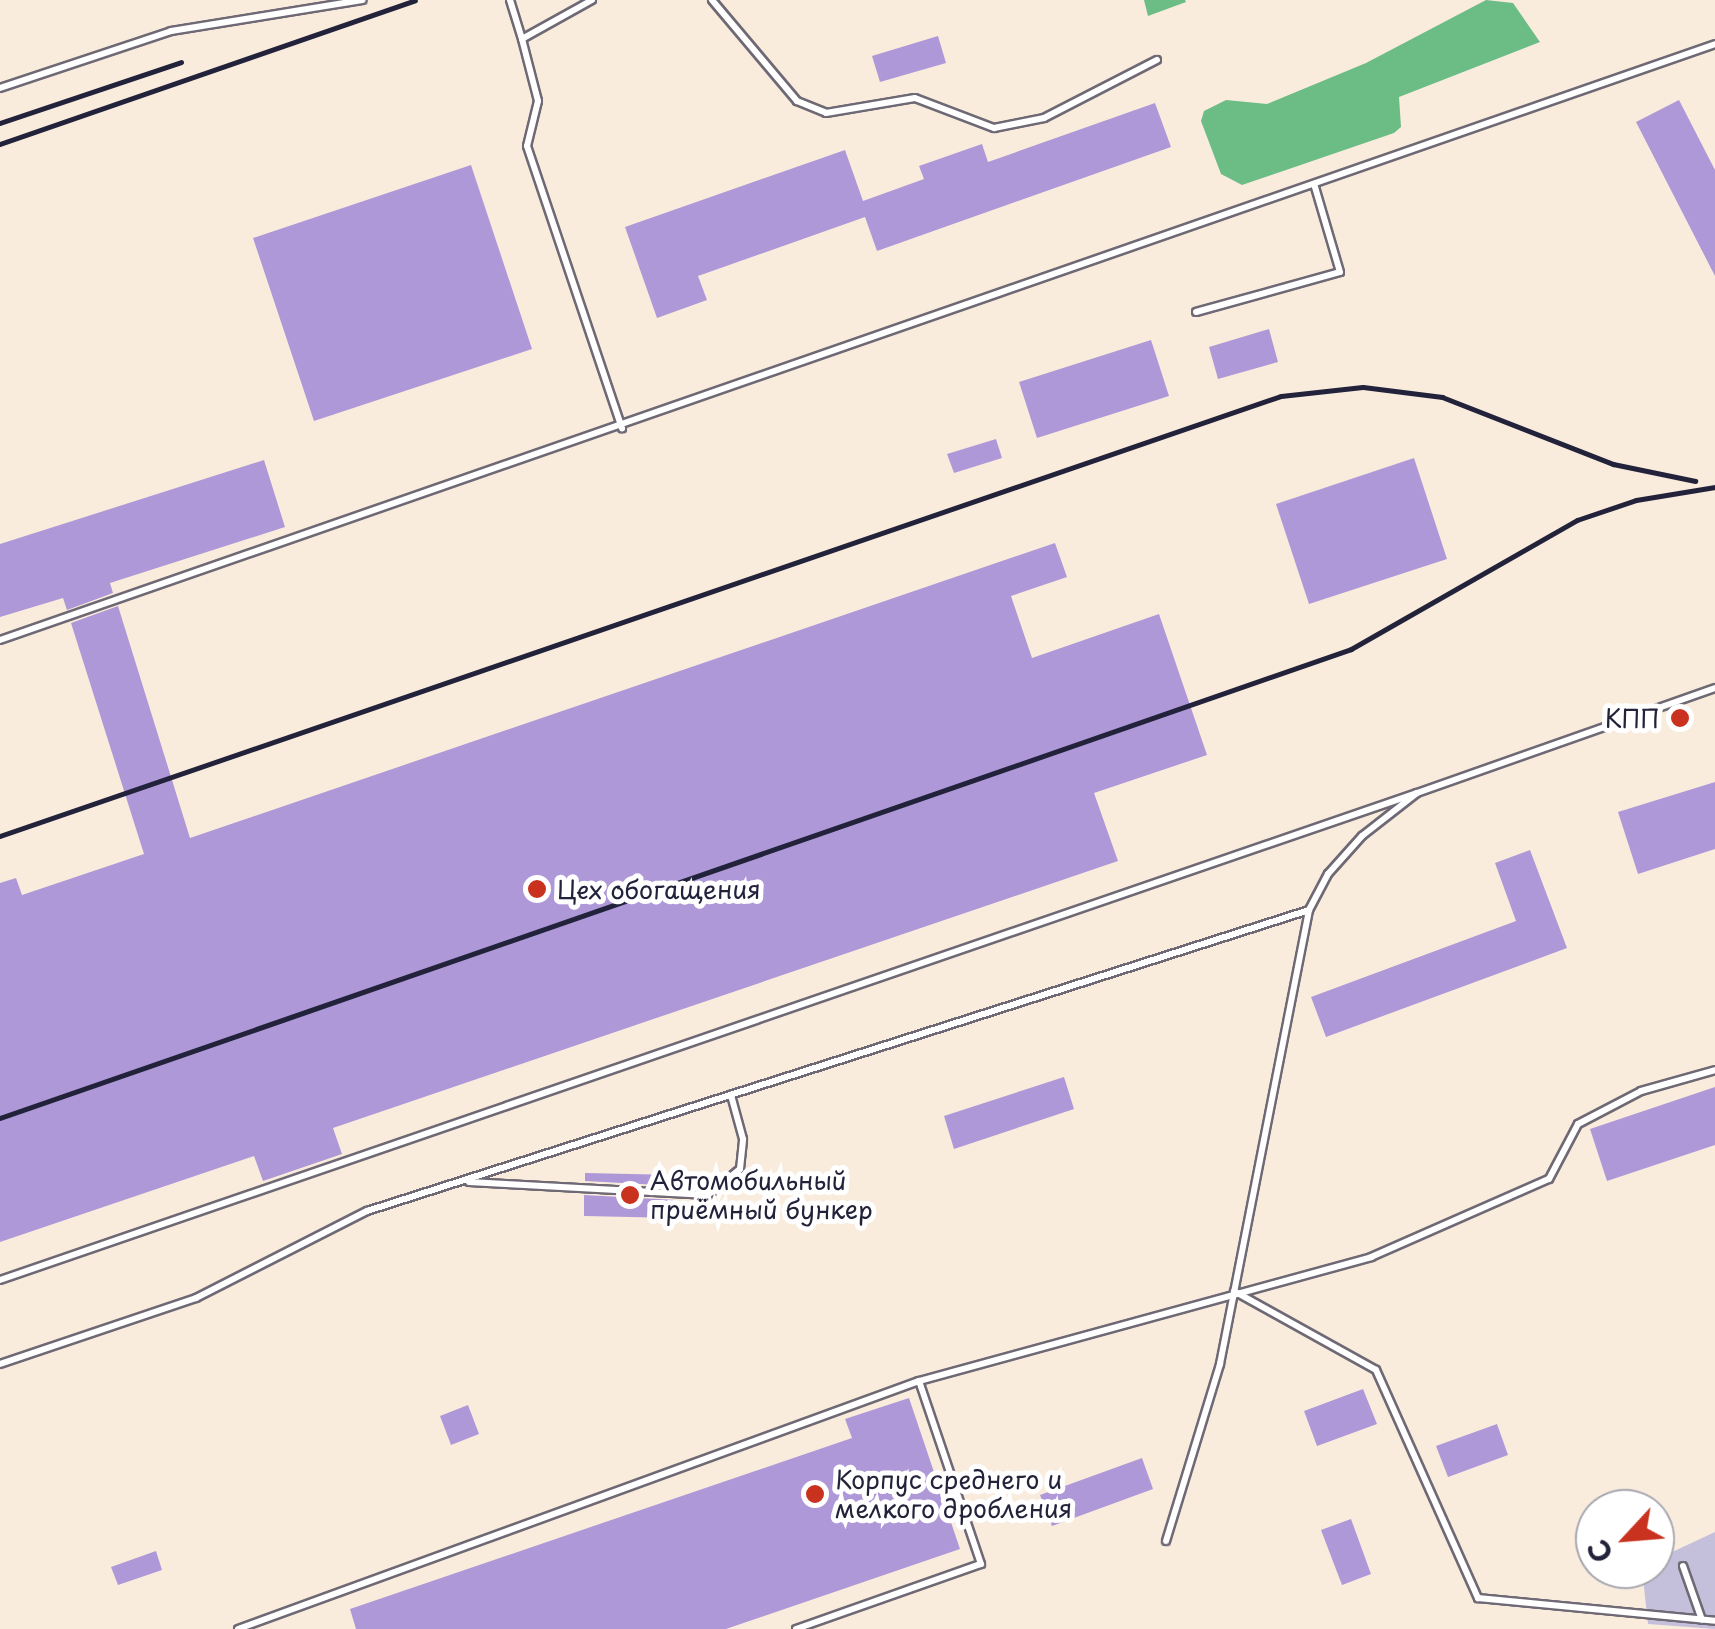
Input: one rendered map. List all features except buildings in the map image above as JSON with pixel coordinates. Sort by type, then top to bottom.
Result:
[{"type":"lane","points":[[0,88],[171,32],[363,0]]},
{"type":"lane","points":[[510,0],[538,100],[527,146],[622,428]]},
{"type":"lane","points":[[522,39],[592,0]]},
{"type":"lane","points":[[712,0],[797,101],[826,113],[914,98],[994,128],[1044,118],[1157,60]]},
{"type":"lane","points":[[0,640],[1316,187],[1715,44]]},
{"type":"lane","points":[[1196,312],[1340,272],[1316,187]]},
{"type":"lane","points":[[0,1280],[1715,688]]},
{"type":"lane","points":[[1166,1541],[1220,1364],[1309,910],[1342,857],[1417,793]]},
{"type":"lane","points":[[0,1364],[196,1298],[336,1222],[731,1094],[1255,933],[1309,910]]},
{"type":"lane","points":[[238,1629],[919,1381],[1232,1290],[1371,1257],[1549,1179],[1578,1124],[1642,1091],[1715,1070]]},
{"type":"lane","points":[[463,1182],[564,1192],[708,1196],[740,1169],[743,1139],[731,1094]]},
{"type":"lane","points":[[1232,1290],[1376,1370],[1478,1598],[1715,1621]]},
{"type":"lane","points":[[796,1629],[981,1564],[919,1381]]},
{"type":"lane","points":[[1683,1566],[1702,1620]]},
{"type":"shaded area","points":[[1715,1532],[1715,1629],[1648,1624],[1644,1589],[1675,1589],[1675,1551]]},
{"type":"green space","points":[[1144,0],[1185,0],[1186,2],[1148,16]]},
{"type":"green space","points":[[1486,0],[1513,3],[1540,42],[1399,97],[1401,127],[1394,133],[1242,185],[1221,174],[1201,121],[1204,111],[1226,100],[1267,104],[1366,63]]},
{"type":"railway","points":[[0,144],[415,0]]},
{"type":"railway","points":[[0,123],[181,62]]},
{"type":"railway","points":[[0,836],[1281,396],[1363,387],[1442,397],[1613,464],[1695,481]]},
{"type":"railway","points":[[0,1118],[1351,649],[1577,520],[1636,500],[1715,487]]},
{"type":"place","name":"КПП","points":[[1680,718]]},
{"type":"place","name":"Цех обогащения","points":[[537,889]]},
{"type":"place","name":"Автомобильный приёмный бункер","points":[[630,1195]]},
{"type":"place","name":"Корпус среднего и мелкого дробления","points":[[815,1494]]}]
